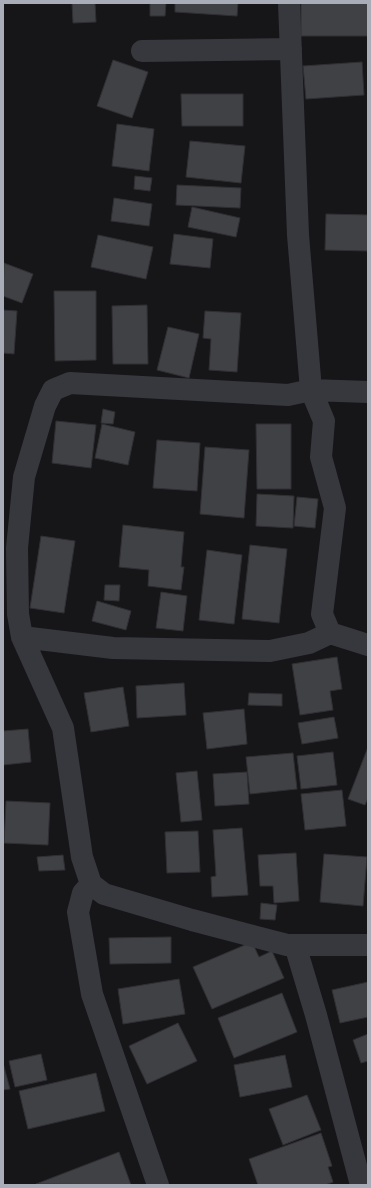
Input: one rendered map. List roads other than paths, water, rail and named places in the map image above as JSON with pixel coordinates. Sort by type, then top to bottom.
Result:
[{"type":"street","points":[[289,3],[298,235],[311,390],[324,422],[321,457],[335,508],[322,614],[330,633]]},
{"type":"street","points":[[142,51],[291,49]]},
{"type":"street","points":[[368,392],[311,390],[288,395],[70,383],[53,390],[45,406],[24,477],[17,548],[18,614],[22,637],[63,728],[82,857],[91,884],[104,894],[185,918],[287,945],[368,945]]},
{"type":"street","points":[[22,637],[113,648],[270,652],[309,643],[330,633],[368,645]]},
{"type":"street","points":[[91,884],[83,893],[78,912],[92,994],[158,1185]]},
{"type":"street","points":[[295,945],[320,1029],[361,1185]]}]
